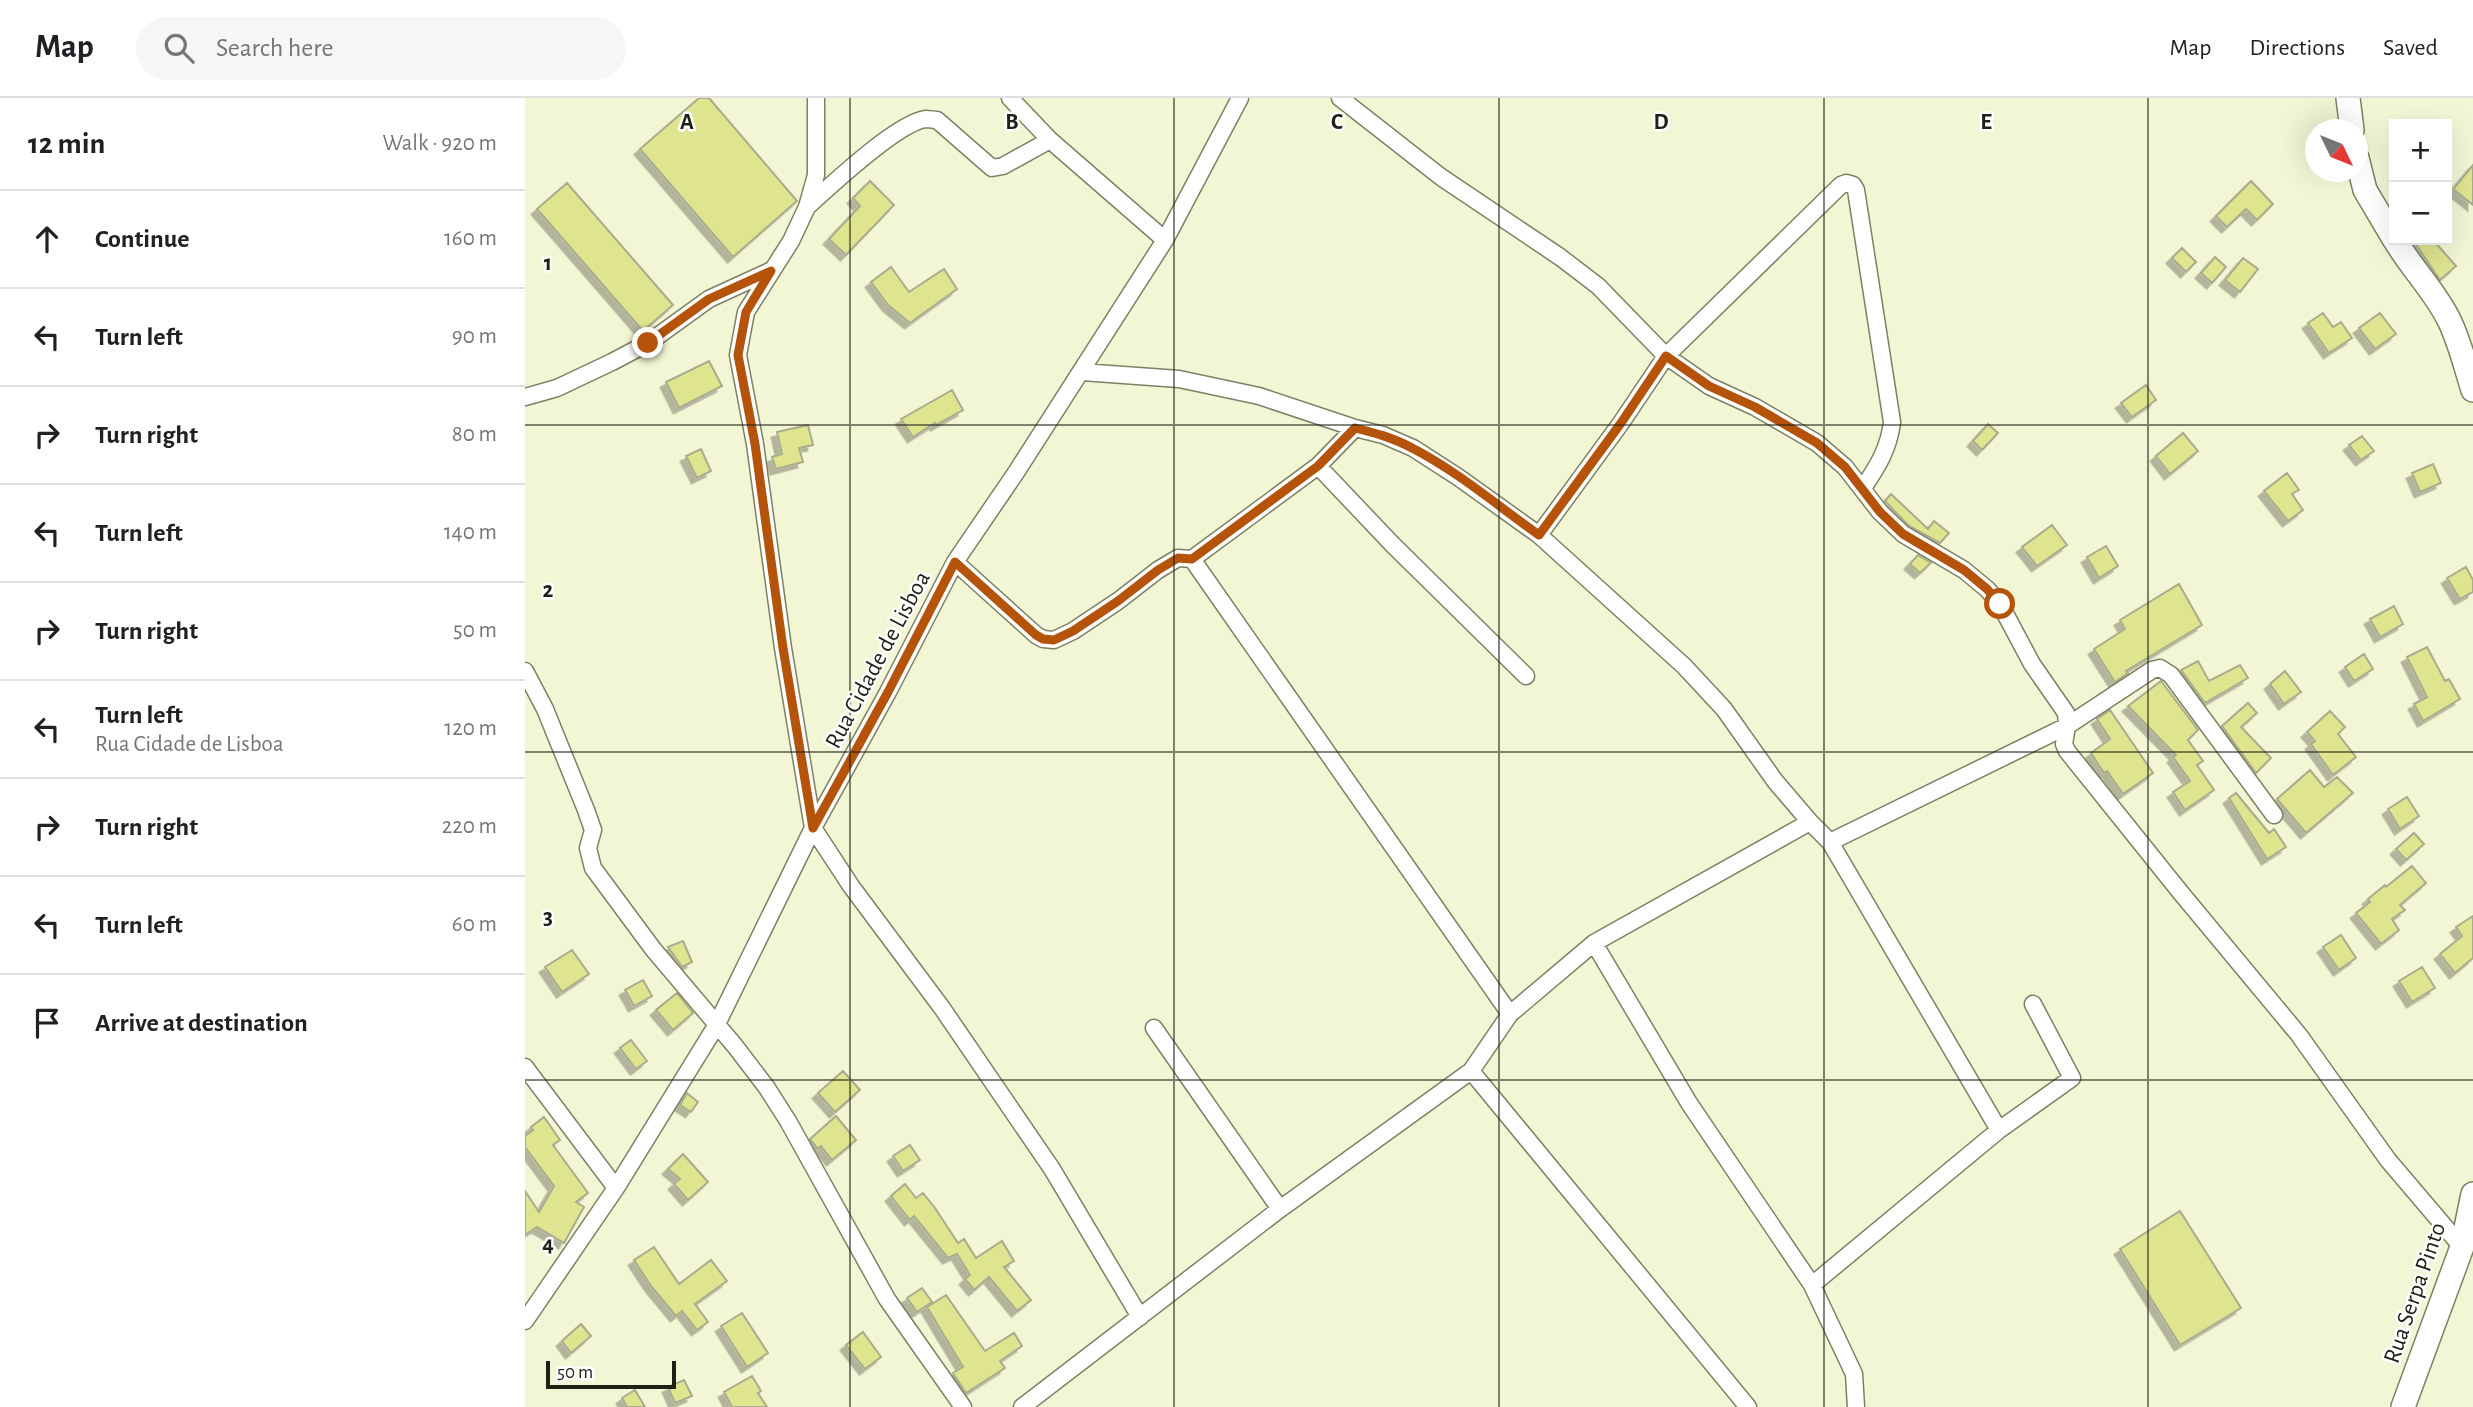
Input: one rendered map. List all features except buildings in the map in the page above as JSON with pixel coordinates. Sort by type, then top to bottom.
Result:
[{"type":"street","points":[[817,98],[816,175],[807,207],[791,241],[746,312],[738,355],[755,444],[783,648],[813,828],[851,886],[941,1008],[1052,1169],[1140,1317]]},
{"type":"street","points":[[1010,98],[1050,140],[1165,240]]},
{"type":"street","name":"Rua Cidade de Lisboa","points":[[525,1321],[616,1188],[716,1026],[813,828],[888,692],[955,562],[1082,372],[1165,240],[1240,98]]},
{"type":"street","points":[[1340,98],[1441,177],[1560,257],[1598,286],[1666,356],[1709,386],[1766,412],[1817,443],[1845,467],[1880,512],[1903,534],[1964,570],[1987,589],[2000,604],[2032,664],[2066,713],[2064,744],[2067,751],[2299,1035],[2388,1160],[2462,1247]]},
{"type":"street","points":[[2348,98],[2351,119]]},
{"type":"street","points":[[807,207],[882,143],[926,119],[937,120],[992,168],[1003,166],[1050,140]]},
{"type":"street","points":[[2363,182],[2389,231]]},
{"type":"street","points":[[1539,535],[1666,356],[1841,185],[1848,183],[1856,190],[1892,422],[1890,440],[1882,461],[1863,488]]},
{"type":"street","points":[[2398,245],[2451,323],[2473,390]]},
{"type":"street","points":[[525,397],[557,388],[612,362],[648,343],[709,299],[771,271]]},
{"type":"street","points":[[1082,372],[1179,379],[1259,396],[1383,435],[1412,448],[1458,477],[1539,535],[1684,666],[1724,709],[1775,781],[1830,842],[1999,1130]]},
{"type":"street","points":[[955,562],[1036,635],[1054,640],[1073,631],[1178,558],[1192,559],[1318,466],[1355,428]]},
{"type":"street","points":[[1318,466],[1392,544],[1526,676]]},
{"type":"street","points":[[1192,559],[1510,1014]]},
{"type":"street","points":[[1830,842],[2067,726],[2152,670],[2160,668],[2171,675],[2273,815]]},
{"type":"street","points":[[525,671],[545,709],[593,830],[588,848],[593,868],[653,949],[767,1088],[887,1299],[963,1407]]},
{"type":"street","points":[[1022,1407],[1280,1209],[1471,1071],[1510,1014],[1594,943],[1810,822]]},
{"type":"street","points":[[1594,943],[1689,1102],[1812,1285],[1854,1374],[1856,1407]]},
{"type":"street","points":[[1812,1285],[1999,1130],[2072,1078],[2033,1004]]},
{"type":"street","points":[[1154,1028],[1280,1209]]},
{"type":"street","points":[[525,1067],[616,1188]]},
{"type":"street","points":[[1471,1071],[1748,1407]]},
{"type":"street","name":"Rua Serpa Pinto","points":[[2403,1407],[2462,1247],[2473,1194]]},
{"type":"route","points":[[648,343],[709,299],[771,271],[746,312],[738,355],[755,444],[783,648],[813,828],[888,692],[955,562],[1036,635],[1054,640],[1073,631],[1178,558],[1192,559],[1318,466],[1355,428],[1383,435],[1412,448],[1539,535],[1643,393],[1666,356],[1709,386],[1786,423],[1817,443],[1845,467],[1880,512],[1903,534],[1964,570],[2000,604]]}]
